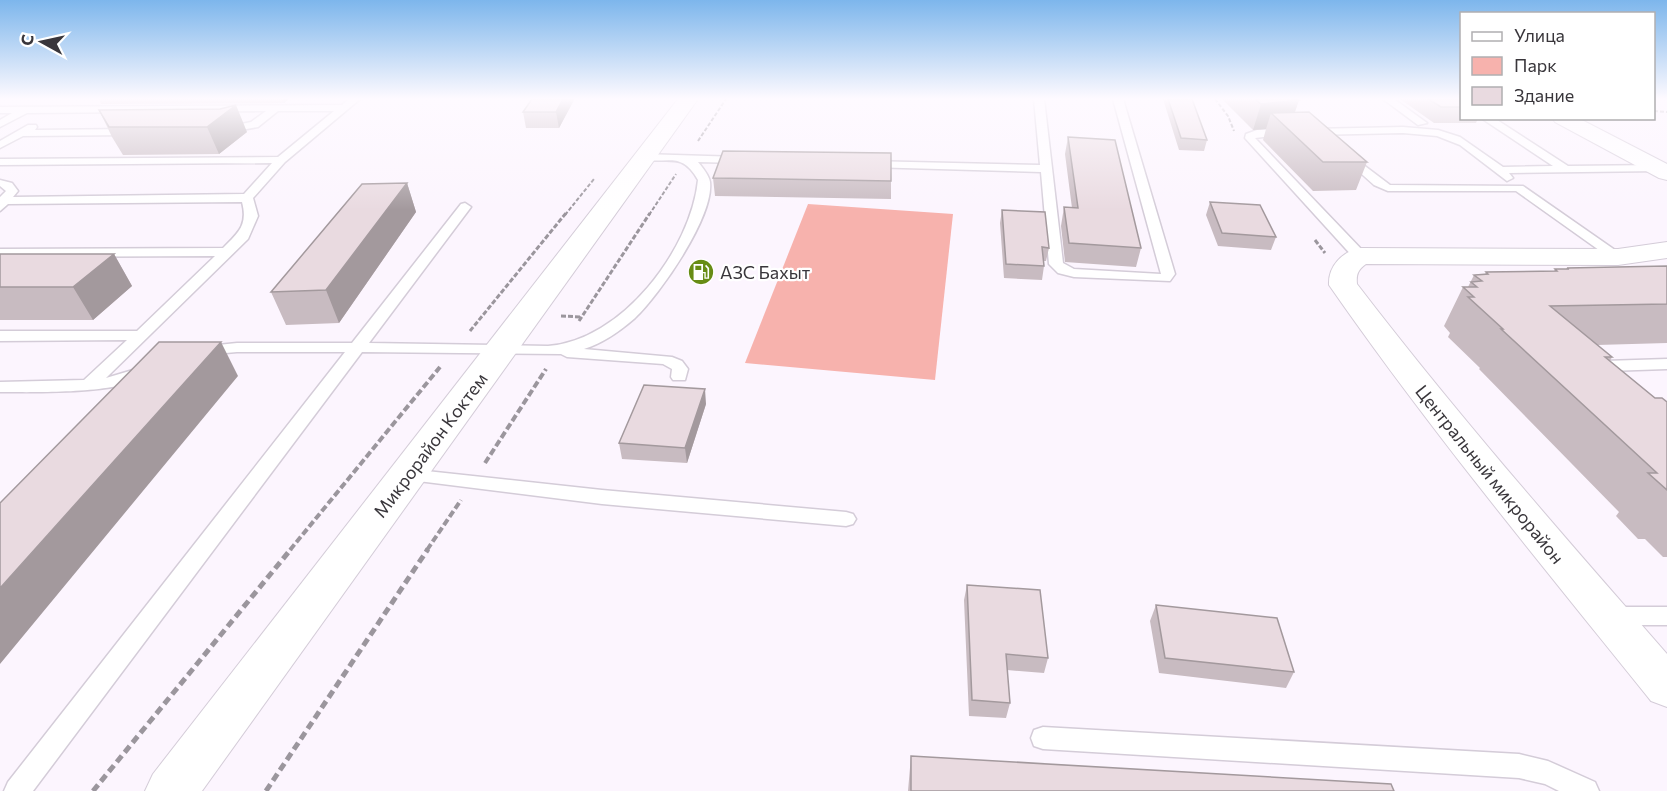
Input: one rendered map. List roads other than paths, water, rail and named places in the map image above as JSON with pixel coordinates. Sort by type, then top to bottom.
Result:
[{"type":"main road","name":"Микрорайон Коктем","points":[[171,791],[659,136]]},
{"type":"main road","points":[[1597,136],[1663,170]]},
{"type":"main road","points":[[1360,256],[1618,257],[1667,250]]},
{"type":"main road","name":"Центральный микрорайон","points":[[1360,256],[1347,265],[1342,275],[1343,285],[1491,478],[1667,687]]},
{"type":"lane","points":[[0,145],[17,136]]},
{"type":"lane","points":[[2,203],[247,198],[281,160],[311,136]]},
{"type":"lane","points":[[1043,136],[1056,264],[1074,273],[1157,279],[1168,276],[1128,136]]},
{"type":"lane","points":[[1250,136],[1360,256]]},
{"type":"lane","points":[[1325,136],[1378,183],[1388,188],[1519,188]]},
{"type":"lane","points":[[1447,136],[1458,140],[1500,170],[1519,188],[1618,257]]},
{"type":"lane","points":[[1514,136],[1564,168]]},
{"type":"lane","points":[[643,157],[756,160]]},
{"type":"lane","points":[[557,351],[582,345],[618,326],[643,300],[666,270],[693,223],[704,191],[701,172],[686,159]]},
{"type":"lane","points":[[0,162],[281,160]]},
{"type":"lane","points":[[861,163],[1047,168]]},
{"type":"lane","points":[[1500,170],[1564,168],[1663,170]]},
{"type":"lane","points":[[0,183],[8,186],[12,191],[2,203]]},
{"type":"lane","points":[[89,386],[243,236],[252,216],[247,198]]},
{"type":"lane","points":[[17,791],[465,207]]},
{"type":"lane","points":[[0,253],[226,252]]},
{"type":"lane","points":[[0,336],[142,335]]},
{"type":"lane","points":[[189,353],[213,348],[502,348],[666,360],[676,364],[680,369],[679,377]]},
{"type":"lane","points":[[1616,389],[1602,376],[1600,370],[1604,366],[1667,364]]},
{"type":"lane","points":[[0,387],[89,386],[131,378],[153,368],[129,393]]},
{"type":"lane","points":[[408,475],[846,519]]},
{"type":"lane","points":[[1608,616],[1667,616]]},
{"type":"lane","points":[[1043,738],[1519,766],[1548,773],[1587,791]]},
{"type":"place","name":"АЗС Бахыт","points":[[701,272]]}]
